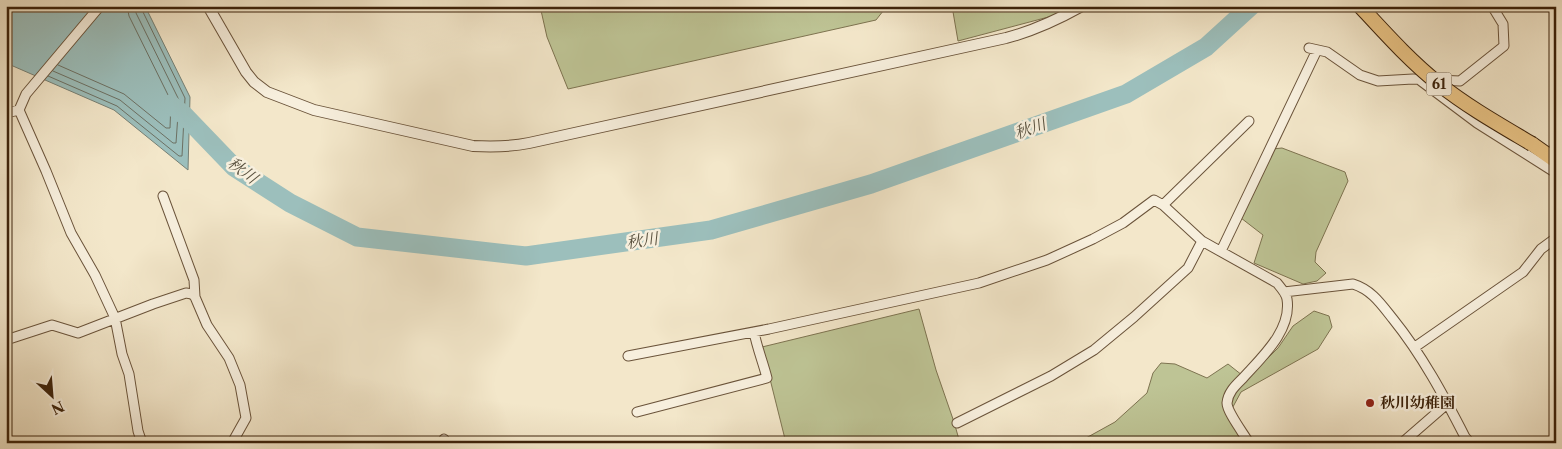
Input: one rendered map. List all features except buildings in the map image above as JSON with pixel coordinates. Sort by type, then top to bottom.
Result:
[{"type":"main road","name":"61","points":[[1360,6],[1408,57],[1435,81],[1464,102],[1532,144],[1554,154]]},
{"type":"street","points":[[100,6],[26,94],[19,110],[71,233],[95,275],[115,318],[122,354],[129,374],[138,431],[142,443]]},
{"type":"street","points":[[208,6],[246,72],[254,82],[267,92],[314,110],[473,146],[492,148],[529,144],[1006,38],[1047,24],[1082,6]]},
{"type":"street","points":[[1221,252],[1313,49],[1327,52],[1360,75],[1378,81],[1413,79],[1421,81],[1460,81],[1504,46],[1504,24],[1492,6]]},
{"type":"street","points":[[1421,81],[1477,123],[1556,173]]},
{"type":"street","points":[[6,114],[19,110]]},
{"type":"street","points":[[1163,205],[1249,121]]},
{"type":"street","points":[[163,196],[194,280],[196,297],[207,326],[229,358],[240,385],[246,418],[232,443]]},
{"type":"street","points":[[628,356],[754,332],[979,284],[1046,260],[1093,239],[1123,223],[1154,200],[1163,205],[1202,241],[1277,283],[1287,299],[1287,310],[1277,337],[1268,350],[1228,394],[1227,405],[1249,443]]},
{"type":"street","points":[[1415,347],[1523,272],[1541,249],[1556,238]]},
{"type":"street","points":[[957,423],[1051,376],[1094,350],[1188,268],[1202,241]]},
{"type":"street","points":[[1284,292],[1353,284],[1363,287],[1373,294],[1415,347],[1470,443]]},
{"type":"street","points":[[6,340],[52,325],[78,333],[152,304],[186,294],[192,294],[196,297]]},
{"type":"street","points":[[637,412],[767,378],[754,332]]},
{"type":"street","points":[[1402,443],[1448,403]]},
{"type":"street","points":[[1551,443],[1556,441]]},
{"type":"green space","points":[[540,6],[887,6],[876,20],[568,89],[547,37]]},
{"type":"green space","points":[[952,6],[1070,6],[1056,15],[958,41]]},
{"type":"green space","points":[[1282,148],[1345,172],[1348,181],[1316,252],[1315,262],[1326,273],[1317,281],[1303,284],[1254,263],[1263,235],[1241,218],[1272,149]]},
{"type":"green space","points":[[919,309],[936,370],[960,443],[786,443],[762,347]]},
{"type":"green space","points":[[1314,311],[1329,316],[1332,327],[1318,349],[1241,392],[1228,416],[1245,443],[1166,443],[1152,439],[1143,443],[1077,443],[1115,422],[1147,393],[1153,373],[1161,363],[1175,364],[1207,378],[1228,364],[1247,379],[1278,348],[1293,326]]},
{"type":"water","points":[[6,6],[145,6],[190,97],[188,170],[114,110],[6,63]]},
{"type":"waterway","name":"秋川","points":[[170,104],[184,115],[234,167],[290,203],[357,237],[526,256],[711,230],[871,184],[1126,94],[1206,47],[1251,6]]},
{"type":"place","name":"秋川幼稚園","points":[[1370,403]]}]
